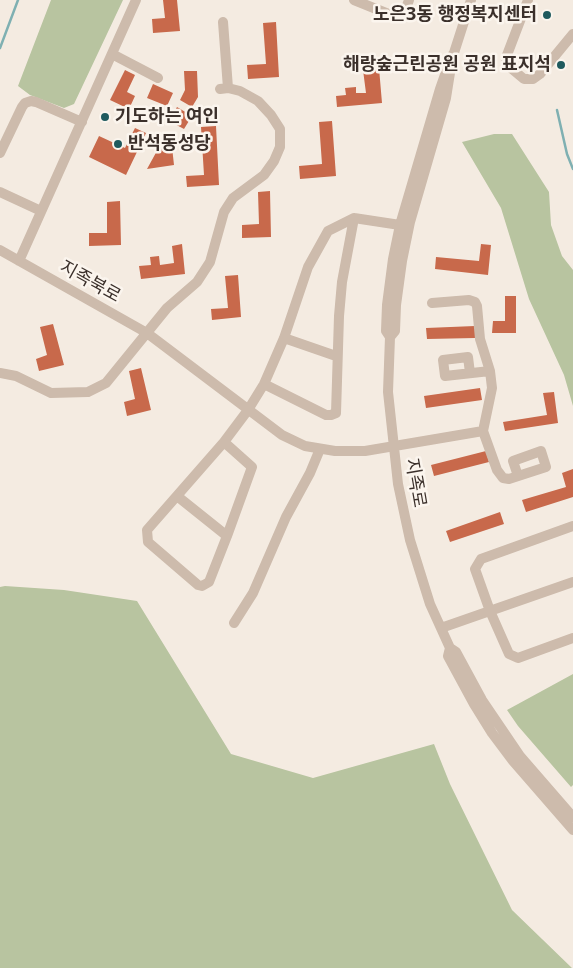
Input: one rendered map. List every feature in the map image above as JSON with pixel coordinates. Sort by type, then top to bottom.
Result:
[{"type":"street","points":[[19,261],[136,0]]},
{"type":"street","points":[[354,0],[396,17],[404,14],[409,0]]},
{"type":"street","name":"지족로","points":[[471,0],[454,54],[440,89],[400,225],[393,259],[387,305],[386,331],[390,337],[388,392],[393,447],[398,484],[410,540],[430,604],[450,648],[456,652],[482,700],[520,756],[573,817]]},
{"type":"street","points":[[528,0],[507,55],[506,64],[524,79],[532,79],[540,74],[573,34]]},
{"type":"street","points":[[0,373],[16,376],[51,394],[88,392],[106,383],[167,308],[197,282],[210,262],[224,212],[233,198],[264,175],[274,161],[280,147],[280,129],[271,115],[258,101],[240,91],[224,89],[223,22]]},
{"type":"street","points":[[112,54],[158,78]]},
{"type":"street","name":"지족로","points":[[390,337],[395,331],[396,305],[402,261],[410,222],[446,98],[454,54]]},
{"type":"street","points":[[0,153],[22,107],[31,101],[82,122]]},
{"type":"street","points":[[0,192],[41,211]]},
{"type":"street","points":[[264,384],[326,415],[336,414],[336,356],[342,282],[354,218]]},
{"type":"street","points":[[224,442],[252,467],[209,582],[202,586],[198,585],[148,542],[147,530],[224,442],[248,410],[264,384],[284,338],[308,267],[320,242],[328,231],[354,218],[400,225]]},
{"type":"street","name":"지족북로","points":[[0,250],[147,332],[282,435],[305,446],[334,451],[365,451],[484,431]]},
{"type":"street","points":[[432,303],[469,300],[475,302],[477,306],[480,340],[490,371],[492,388],[484,431],[497,470],[503,478],[509,479],[518,476]]},
{"type":"street","points":[[284,338],[336,356]]},
{"type":"street","points":[[470,373],[490,371]]},
{"type":"street","points":[[234,623],[253,593],[286,517],[310,473],[320,449]]},
{"type":"street","points":[[177,496],[227,536]]},
{"type":"street","points":[[573,526],[481,559],[475,569],[490,611],[509,654],[518,658],[573,638]]},
{"type":"street","points":[[441,628],[573,582]]},
{"type":"street","name":"지족로","points":[[450,648],[448,656],[492,733],[512,761],[573,830]]},
{"type":"green space","points":[[51,0],[123,0],[74,104],[64,108],[30,95],[18,86]]},
{"type":"green space","points":[[494,134],[512,134],[549,192],[551,225],[562,256],[573,270],[573,406],[564,375],[529,299],[501,208],[462,142]]},
{"type":"green space","points":[[0,587],[64,590],[137,601],[231,754],[313,778],[434,744],[450,784],[512,910],[572,968],[0,968]]},
{"type":"green space","points":[[573,674],[573,785],[571,787],[518,726],[507,710]]},
{"type":"building","points":[[163,0],[177,0],[180,31],[153,33],[152,19],[165,18]]},
{"type":"building","points":[[276,22],[279,77],[248,79],[247,65],[266,64],[263,23]]},
{"type":"building","points":[[379,68],[382,103],[337,107],[336,96],[346,95],[345,88],[356,87],[356,93],[366,93],[363,70]]},
{"type":"building","points":[[125,70],[135,75],[127,92],[135,96],[129,109],[110,100]]},
{"type":"building","points":[[184,71],[197,71],[198,97],[192,107],[180,100],[185,90]]},
{"type":"building","points":[[153,84],[173,93],[167,106],[147,98]]},
{"type":"building","points":[[177,107],[192,116],[184,129],[169,121]]},
{"type":"building","points":[[332,121],[336,176],[300,179],[299,166],[322,164],[319,122]]},
{"type":"building","points":[[216,126],[219,185],[187,187],[186,176],[204,175],[201,127]]},
{"type":"building","points":[[135,128],[146,133],[126,175],[89,157],[99,136],[125,148]]},
{"type":"building","points":[[172,147],[174,165],[147,169],[158,149]]},
{"type":"building","points":[[270,191],[271,237],[242,238],[242,225],[259,224],[258,192]]},
{"type":"building","points":[[120,201],[121,245],[89,246],[89,233],[107,233],[107,202]]},
{"type":"building","points":[[182,244],[185,274],[141,279],[139,266],[151,265],[150,257],[159,256],[160,265],[174,263],[172,246]]},
{"type":"building","points":[[481,244],[491,245],[488,275],[435,269],[436,257],[479,261]]},
{"type":"building","points":[[238,275],[241,317],[212,320],[211,309],[228,308],[225,276]]},
{"type":"building","points":[[505,296],[516,296],[516,333],[492,333],[493,321],[505,321]]},
{"type":"building","points":[[53,324],[64,365],[39,371],[36,359],[47,355],[40,327]]},
{"type":"building","points":[[475,326],[475,338],[427,339],[426,328]]},
{"type":"building","points":[[141,368],[151,410],[127,416],[124,402],[135,399],[129,371]]},
{"type":"building","points":[[480,388],[482,400],[426,408],[424,396]]},
{"type":"building","points":[[554,392],[558,423],[505,431],[503,422],[547,415],[543,393]]},
{"type":"building","points":[[486,451],[489,462],[434,476],[431,465]]},
{"type":"building","points":[[573,469],[573,497],[526,512],[522,500],[566,487],[562,473]]},
{"type":"building","points":[[500,512],[504,524],[450,542],[446,531]]},
{"type":"waterway","points":[[0,48],[18,0]]},
{"type":"waterway","points":[[557,110],[567,154],[573,169]]},
{"type":"place","name":"노은3동 행정복지센터","points":[[547,15]]},
{"type":"place","name":"해랑숲근린공원 공원 표지석","points":[[561,65]]},
{"type":"place","name":"기도하는 여인","points":[[105,117]]},
{"type":"place","name":"반석동성당","points":[[118,144]]}]
